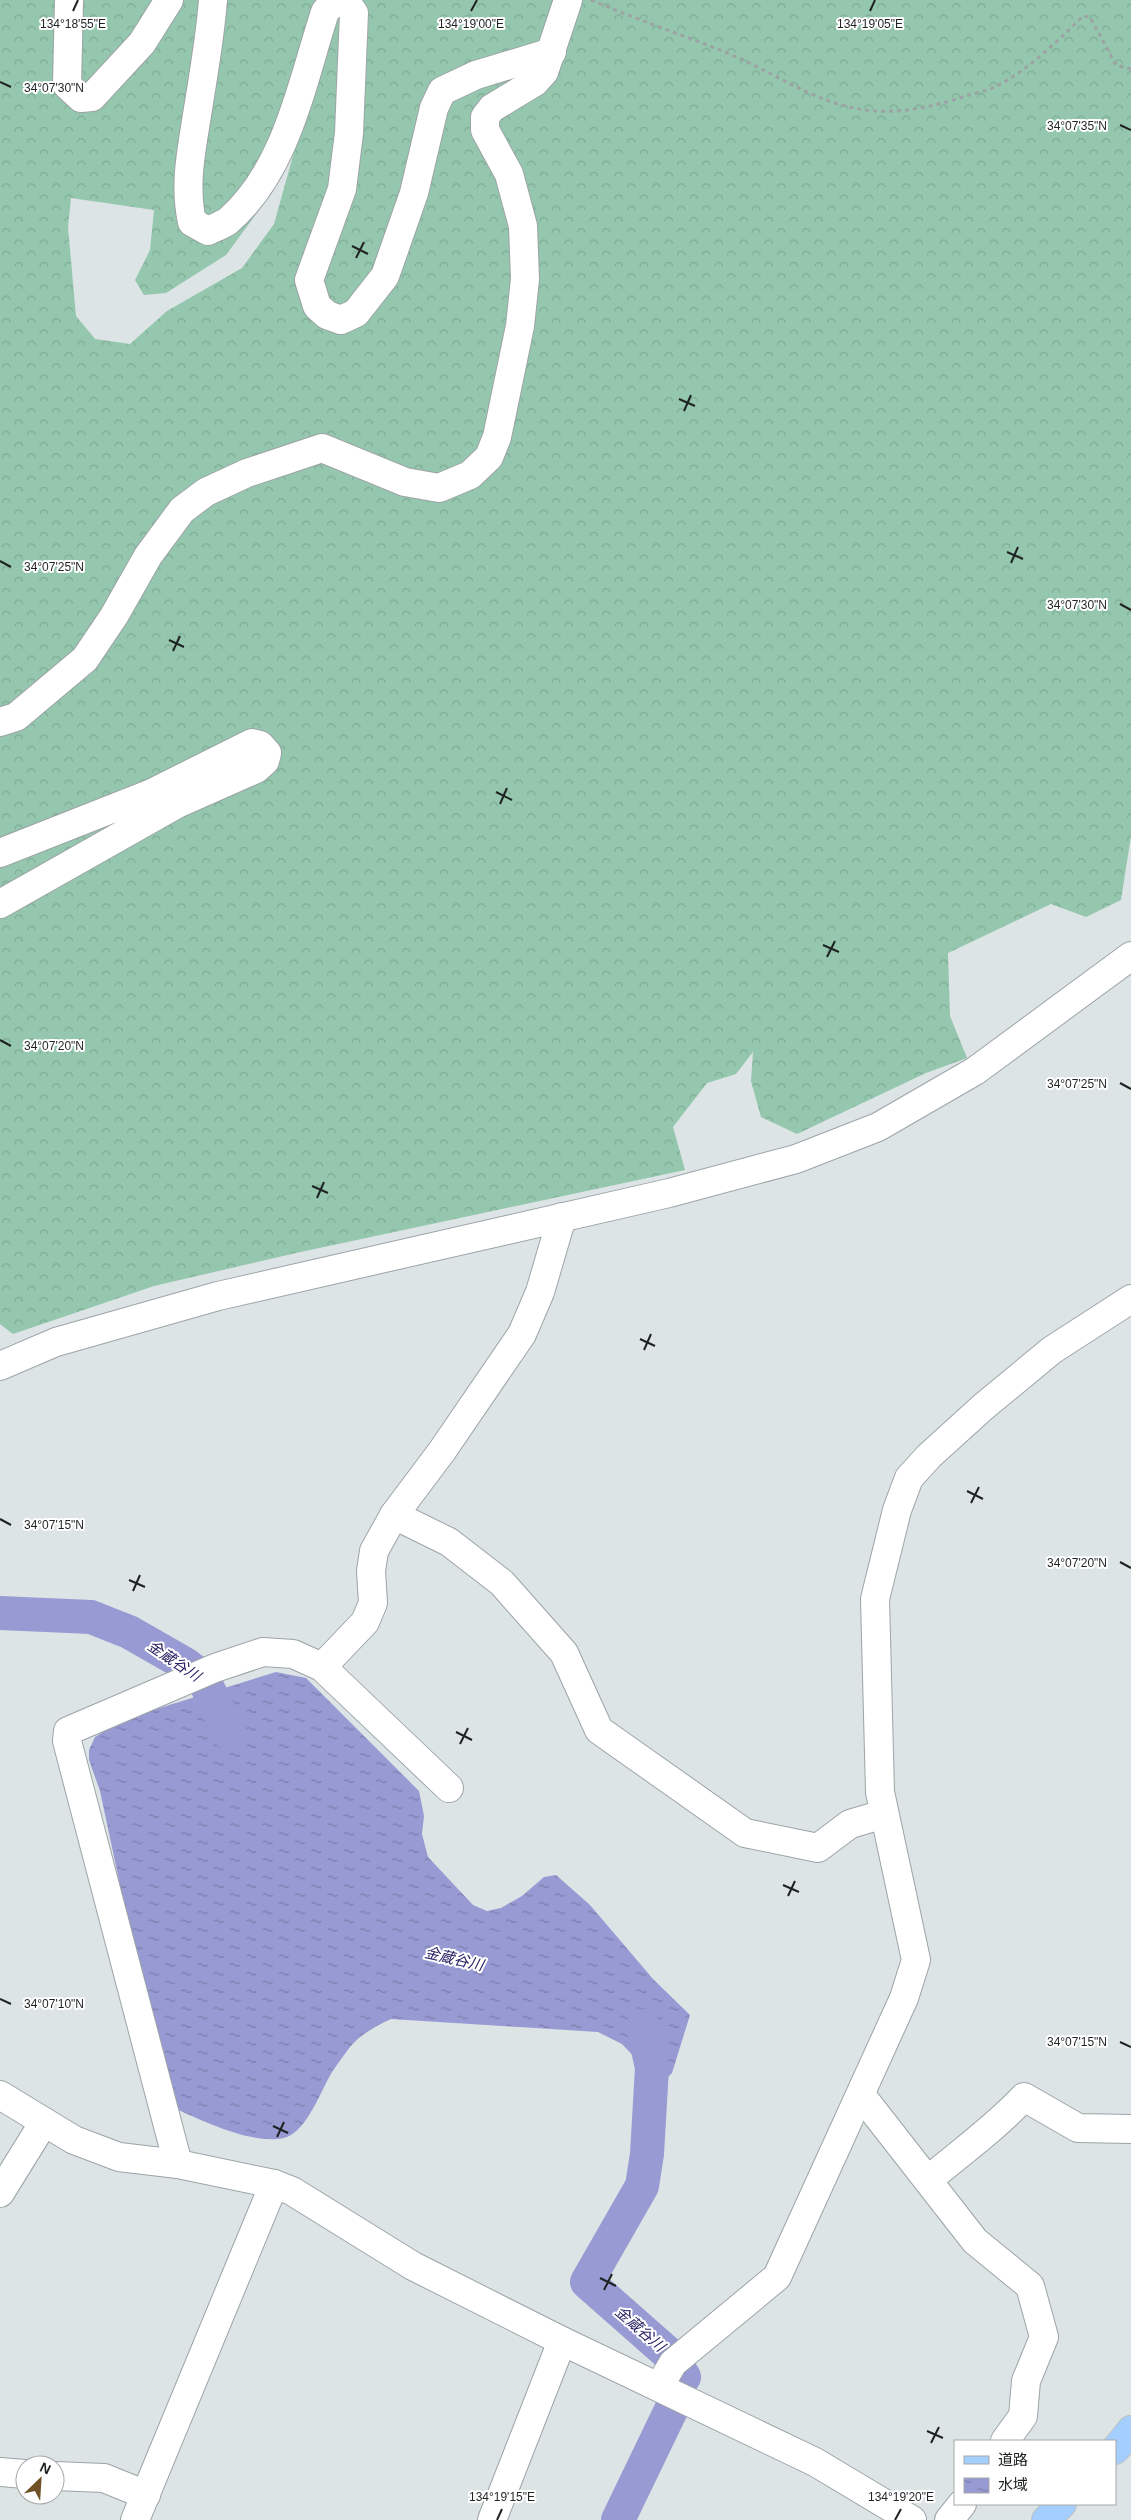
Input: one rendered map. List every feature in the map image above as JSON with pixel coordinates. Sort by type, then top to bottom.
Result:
[{"type":"main road","points":[[1116,2449],[1131,2430]]},
{"type":"main road","points":[[1046,2520],[1061,2505]]},
{"type":"street","points":[[69,0],[67,85],[81,98],[92,96],[142,43],[169,0]]},
{"type":"street","points":[[213,0],[211,28],[189,168],[187,198],[192,222],[208,231],[227,222],[253,194],[283,142],[326,12],[333,2],[346,2],[354,13],[348,133],[342,189],[309,280],[317,306],[327,315],[341,320],[356,313],[385,276],[414,193],[434,108],[442,91],[476,75],[552,52]]},
{"type":"street","points":[[0,722],[16,717],[85,659],[114,616],[148,556],[182,510],[206,492],[247,472],[322,448],[405,482],[439,488],[470,475],[489,456],[497,436],[520,326],[525,279],[523,226],[509,174],[485,130],[486,117],[492,108],[534,82],[544,72],[568,0]]},
{"type":"street","points":[[0,853],[152,793],[252,742],[260,745],[267,752],[265,761],[256,768],[177,804],[0,904]]},
{"type":"street","points":[[0,1366],[56,1342],[218,1296],[562,1218],[796,1159],[878,1127],[975,1071],[1131,956]]},
{"type":"street","points":[[322,1667],[365,1622],[373,1603],[371,1571],[374,1551],[394,1515],[442,1451],[522,1334],[540,1292],[562,1218]]},
{"type":"street","points":[[658,2387],[675,2361],[777,2277],[904,1998],[916,1960],[880,1792],[875,1599],[897,1510],[909,1478],[929,1456],[983,1407],[1052,1350],[1131,1299]]},
{"type":"street","points":[[394,1515],[449,1542],[502,1583],[564,1653],[599,1730],[745,1833],[818,1848],[850,1824],[884,1814]]},
{"type":"street","points":[[178,2164],[67,1741],[68,1731],[215,1668],[263,1652],[293,1654],[322,1667],[449,1788]]},
{"type":"street","points":[[0,2095],[74,2140],[119,2157],[178,2164],[274,2184],[292,2191],[413,2266],[562,2341],[815,2462],[912,2520]]},
{"type":"street","points":[[861,2095],[975,2241],[1030,2286],[1044,2337],[1026,2381],[1023,2416],[1006,2440]]},
{"type":"street","points":[[928,2180],[987,2129],[1003,2119],[1024,2097],[1078,2128],[1131,2129]]},
{"type":"street","points":[[0,2193],[44,2122]]},
{"type":"street","points":[[135,2520],[274,2184]]},
{"type":"street","points":[[492,2520],[562,2341]]},
{"type":"street","points":[[0,2472],[15,2473]]},
{"type":"street","points":[[65,2476],[104,2478],[146,2495]]},
{"type":"street","points":[[949,2520],[961,2505]]},
{"type":"path","points":[[591,0],[638,21],[684,35],[739,58],[817,95],[852,108],[883,113],[934,106],[995,87],[1032,62],[1083,16],[1090,17],[1116,65],[1131,68]]},
{"type":"green space","points":[[0,0],[1131,0],[1131,836],[1121,900],[1086,917],[1051,904],[948,953],[950,1016],[967,1058],[926,1073],[797,1134],[761,1117],[751,1081],[753,1052],[736,1074],[707,1083],[673,1127],[685,1170],[296,1253],[154,1286],[13,1334],[0,1324]],"holes":[[[288,110],[296,145],[274,224],[242,268],[167,311],[130,344],[95,339],[76,316],[68,227],[71,198],[154,210],[150,250],[135,280],[144,295],[166,293],[226,255],[257,213],[273,184]]]},
{"type":"water","points":[[276,1672],[306,1678],[419,1791],[424,1816],[422,1834],[428,1857],[473,1905],[487,1911],[501,1908],[522,1896],[544,1877],[556,1875],[590,1905],[653,1979],[690,2015],[672,2073],[665,2080],[642,2065],[622,2044],[598,2032],[391,2019],[369,2031],[350,2047],[332,2072],[300,2128],[284,2138],[257,2138],[243,2135],[213,2125],[174,2108],[162,2082],[100,1791],[89,1760],[89,1750],[95,1737],[124,1719]]},
{"type":"waterway","name":"金蔵谷川","points":[[0,1613],[91,1617],[129,1632],[185,1664],[203,1678],[229,1733]]},
{"type":"waterway","name":"金蔵谷川","points":[[643,2026],[652,2068],[647,2154],[642,2186],[587,2282],[671,2356],[684,2377]]},
{"type":"waterway","name":"金蔵谷川","points":[[618,2520],[672,2408]]}]
